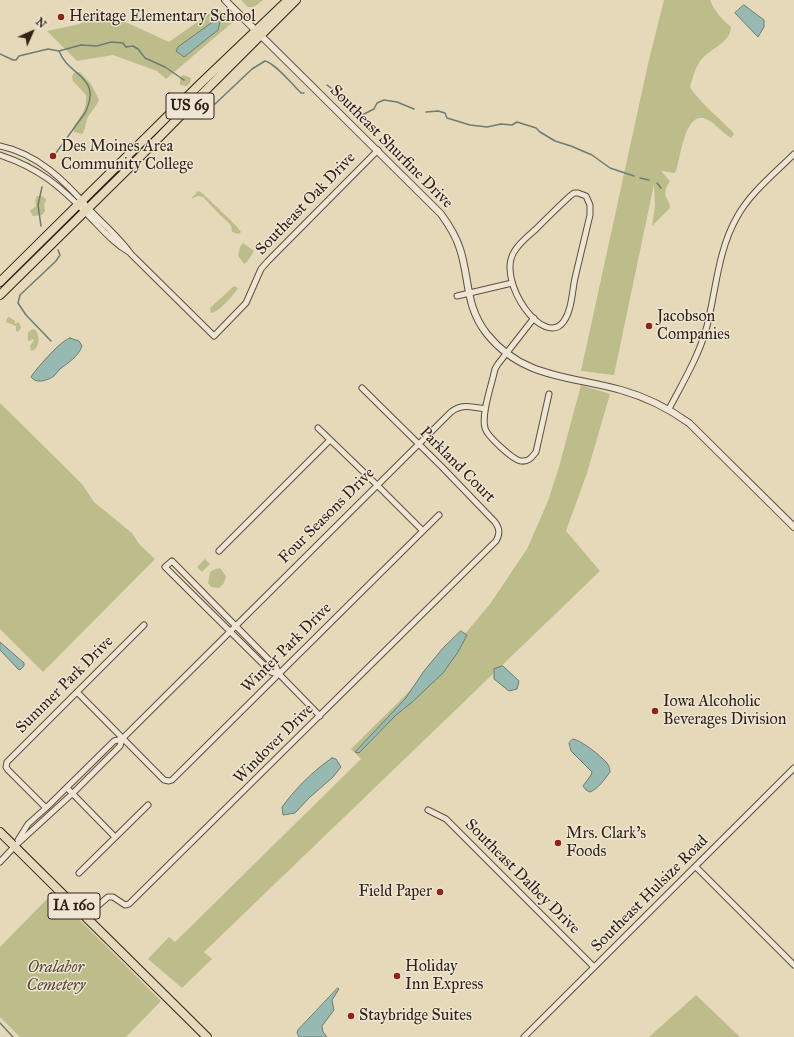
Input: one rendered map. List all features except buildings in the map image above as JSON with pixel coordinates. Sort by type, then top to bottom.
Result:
[{"type":"main road","name":"US 69","points":[[0,295],[87,210],[288,0]]},
{"type":"main road","name":"US 69","points":[[0,282],[80,202],[258,33],[296,0]]},
{"type":"main road","name":"IA 160","points":[[0,832],[207,1037]]},
{"type":"street","name":"Southeast Shurfine Drive","points":[[226,0],[378,150],[448,222],[461,251],[472,308],[484,330],[506,353],[534,370],[622,390],[669,409],[689,423],[794,527]]},
{"type":"street","points":[[0,146],[11,148],[44,165],[62,179],[87,210]]},
{"type":"street","name":"Southeast Oak Drive","points":[[87,210],[116,244],[131,254],[214,336],[246,303],[261,269],[268,261],[378,150]]},
{"type":"street","points":[[669,409],[695,360],[700,346],[708,320],[725,247],[737,217],[755,193],[794,154]]},
{"type":"street","points":[[0,155],[28,166],[80,202]]},
{"type":"street","points":[[578,193],[586,196],[590,205],[590,215],[571,304],[564,322],[559,326],[551,328],[543,326],[521,303],[512,283],[511,266],[514,252],[570,196],[578,193]]},
{"type":"street","points":[[456,296],[512,283]]},
{"type":"street","points":[[534,318],[495,369],[486,410],[485,428],[488,435],[519,461],[526,461],[532,458],[536,452],[549,394]]},
{"type":"street","name":"Parkland Court","points":[[362,388],[419,444],[498,527],[500,532],[496,541],[474,564]]},
{"type":"street","name":"Four Seasons Drive","points":[[14,846],[28,824],[114,741],[122,738],[455,409],[466,406],[486,410]]},
{"type":"street","points":[[318,428],[423,531]]},
{"type":"street","points":[[219,552],[330,440]]},
{"type":"street","name":"Winter Park Drive","points":[[122,738],[164,780],[170,781],[178,775],[438,515]]},
{"type":"street","points":[[279,674],[271,672],[165,567],[172,561],[236,625],[276,667],[279,674],[320,716]]},
{"type":"street","name":"Windover Drive","points":[[86,916],[108,897],[113,897],[125,905],[132,901],[474,564]]},
{"type":"street","name":"Summer Park Drive","points":[[46,808],[8,770],[6,765],[8,760],[144,625]]},
{"type":"street","points":[[76,692],[122,738]]},
{"type":"street","name":"Four Seasons Drive","points":[[14,846],[72,794],[120,746],[122,738]]},
{"type":"street","name":"Southeast Hulsize Road","points":[[524,1037],[794,768]]},
{"type":"street","points":[[67,788],[115,837]]},
{"type":"street","points":[[79,874],[148,805]]},
{"type":"street","name":"Southeast Dalbey Drive","points":[[428,810],[446,819],[594,967]]},
{"type":"street","points":[[0,862],[14,846]]},
{"type":"street","points":[[696,867],[794,965]]},
{"type":"green space","points":[[241,0],[263,0],[254,7],[248,7]]},
{"type":"green space","points":[[664,0],[710,0],[719,15],[731,27],[727,38],[699,63],[690,86],[696,96],[734,134],[731,138],[709,120],[699,118],[693,121],[688,128],[676,171],[674,173],[661,171],[670,181],[665,194],[670,204],[670,208],[652,226],[655,206],[654,184],[614,375],[581,371],[648,64]]},
{"type":"green space","points":[[217,8],[233,22],[166,79],[157,71],[113,55],[77,61],[47,31],[80,24],[97,9],[169,42]]},
{"type":"green space","points":[[80,72],[91,84],[99,100],[86,121],[85,129],[82,134],[74,132],[73,128],[83,113],[86,105],[86,95],[73,81],[72,76],[74,73]]},
{"type":"green space","points":[[183,75],[191,78],[190,83],[187,86],[180,85],[180,78]]},
{"type":"green space","points":[[198,191],[235,224],[241,232],[239,234],[232,232],[229,223],[203,197],[198,196],[191,199]]},
{"type":"green space","points":[[37,196],[42,196],[46,199],[44,204],[45,211],[42,215],[33,216],[30,211],[36,206],[35,201]]},
{"type":"green space","points":[[243,243],[254,251],[244,264],[238,256],[240,247]]},
{"type":"green space","points":[[234,286],[238,288],[233,295],[222,307],[211,313],[210,308]]},
{"type":"green space","points":[[9,317],[15,321],[15,324],[18,322],[20,324],[21,328],[18,332],[16,331],[16,326],[6,322],[7,318]]},
{"type":"green space","points":[[34,329],[38,334],[38,344],[34,350],[31,351],[30,346],[34,340],[32,339],[28,341],[28,335],[30,331]]},
{"type":"green space","points":[[581,385],[610,394],[587,473],[566,531],[600,571],[204,952],[212,959],[182,988],[148,959],[169,937],[175,942],[361,759],[351,749],[454,647],[490,604],[527,549],[548,501],[559,467]]},
{"type":"green space","points":[[0,403],[82,484],[94,502],[132,533],[139,544],[155,559],[43,672],[0,629]]},
{"type":"green space","points":[[205,559],[210,564],[202,572],[197,567]]},
{"type":"green space","points":[[220,568],[226,576],[224,583],[219,588],[211,587],[208,583],[210,572]]},
{"type":"green space","name":"Oralabor Cemetery","points":[[53,893],[161,1001],[126,1037],[20,1037],[0,1017],[0,947]]},
{"type":"green space","points":[[696,995],[740,1037],[649,1037]]},
{"type":"water","points":[[744,5],[764,20],[764,27],[758,37],[735,13]]},
{"type":"water","points":[[216,20],[220,21],[218,30],[184,57],[176,51],[178,47]]},
{"type":"water","points":[[70,338],[79,341],[82,346],[81,350],[76,356],[51,378],[42,381],[33,379],[31,377],[45,360],[61,343]]},
{"type":"water","points":[[461,631],[467,635],[458,652],[443,673],[396,715],[359,753],[355,752],[405,699],[424,671],[443,648]]},
{"type":"water","points":[[0,642],[24,663],[24,666],[20,670],[0,650]]},
{"type":"water","points":[[503,666],[519,681],[517,689],[509,691],[494,679],[494,669]]},
{"type":"water","points":[[573,739],[586,745],[596,753],[607,763],[609,768],[610,772],[603,781],[590,792],[583,786],[592,772],[571,751],[569,743]]},
{"type":"water","points":[[332,758],[336,759],[341,767],[333,777],[309,798],[295,813],[283,815],[282,807],[293,793],[305,780]]},
{"type":"water","points":[[338,988],[339,989],[332,1000],[334,1010],[322,1026],[323,1032],[327,1037],[299,1037],[297,1033],[298,1030]]},
{"type":"waterway","points":[[0,54],[16,60],[19,56],[48,49],[59,51],[81,45],[97,46],[111,42],[123,43],[126,47],[133,46],[138,49],[145,58],[165,67],[184,80]]},
{"type":"waterway","points":[[53,157],[85,113],[89,101],[90,91],[87,84],[64,60],[59,51]]},
{"type":"waterway","points":[[205,99],[211,104],[215,104],[252,69],[265,61],[279,70],[301,93],[304,93]]},
{"type":"waterway","points":[[327,85],[339,94],[353,111],[360,116],[374,109],[377,103],[384,100],[397,102],[414,109]]},
{"type":"waterway","points":[[426,112],[438,111],[445,113],[447,118],[470,125],[487,127],[501,124],[512,125],[517,122],[536,128],[555,141],[592,155],[610,168],[634,176]]},
{"type":"waterway","points":[[640,178],[649,180]]},
{"type":"waterway","points":[[657,183],[661,188]]},
{"type":"waterway","points":[[41,226],[38,205],[42,187]]},
{"type":"waterway","points":[[51,341],[26,315],[18,303],[20,295],[56,261],[60,255],[58,250]]},
{"type":"waterway","points":[[0,1023],[13,1037]]},
{"type":"place","name":"Heritage Elementary School","points":[[61,17]]},
{"type":"place","name":"Des Moines Area Community College","points":[[53,156]]},
{"type":"place","name":"Jacobson Companies","points":[[649,326]]},
{"type":"place","name":"Iowa Alcoholic Beverages Division","points":[[655,711]]},
{"type":"place","name":"Mrs. Clark's Foods","points":[[558,843]]},
{"type":"place","name":"Field Paper","points":[[440,892]]},
{"type":"place","name":"Holiday Inn Express","points":[[397,976]]},
{"type":"place","name":"Staybridge Suites","points":[[351,1016]]}]
